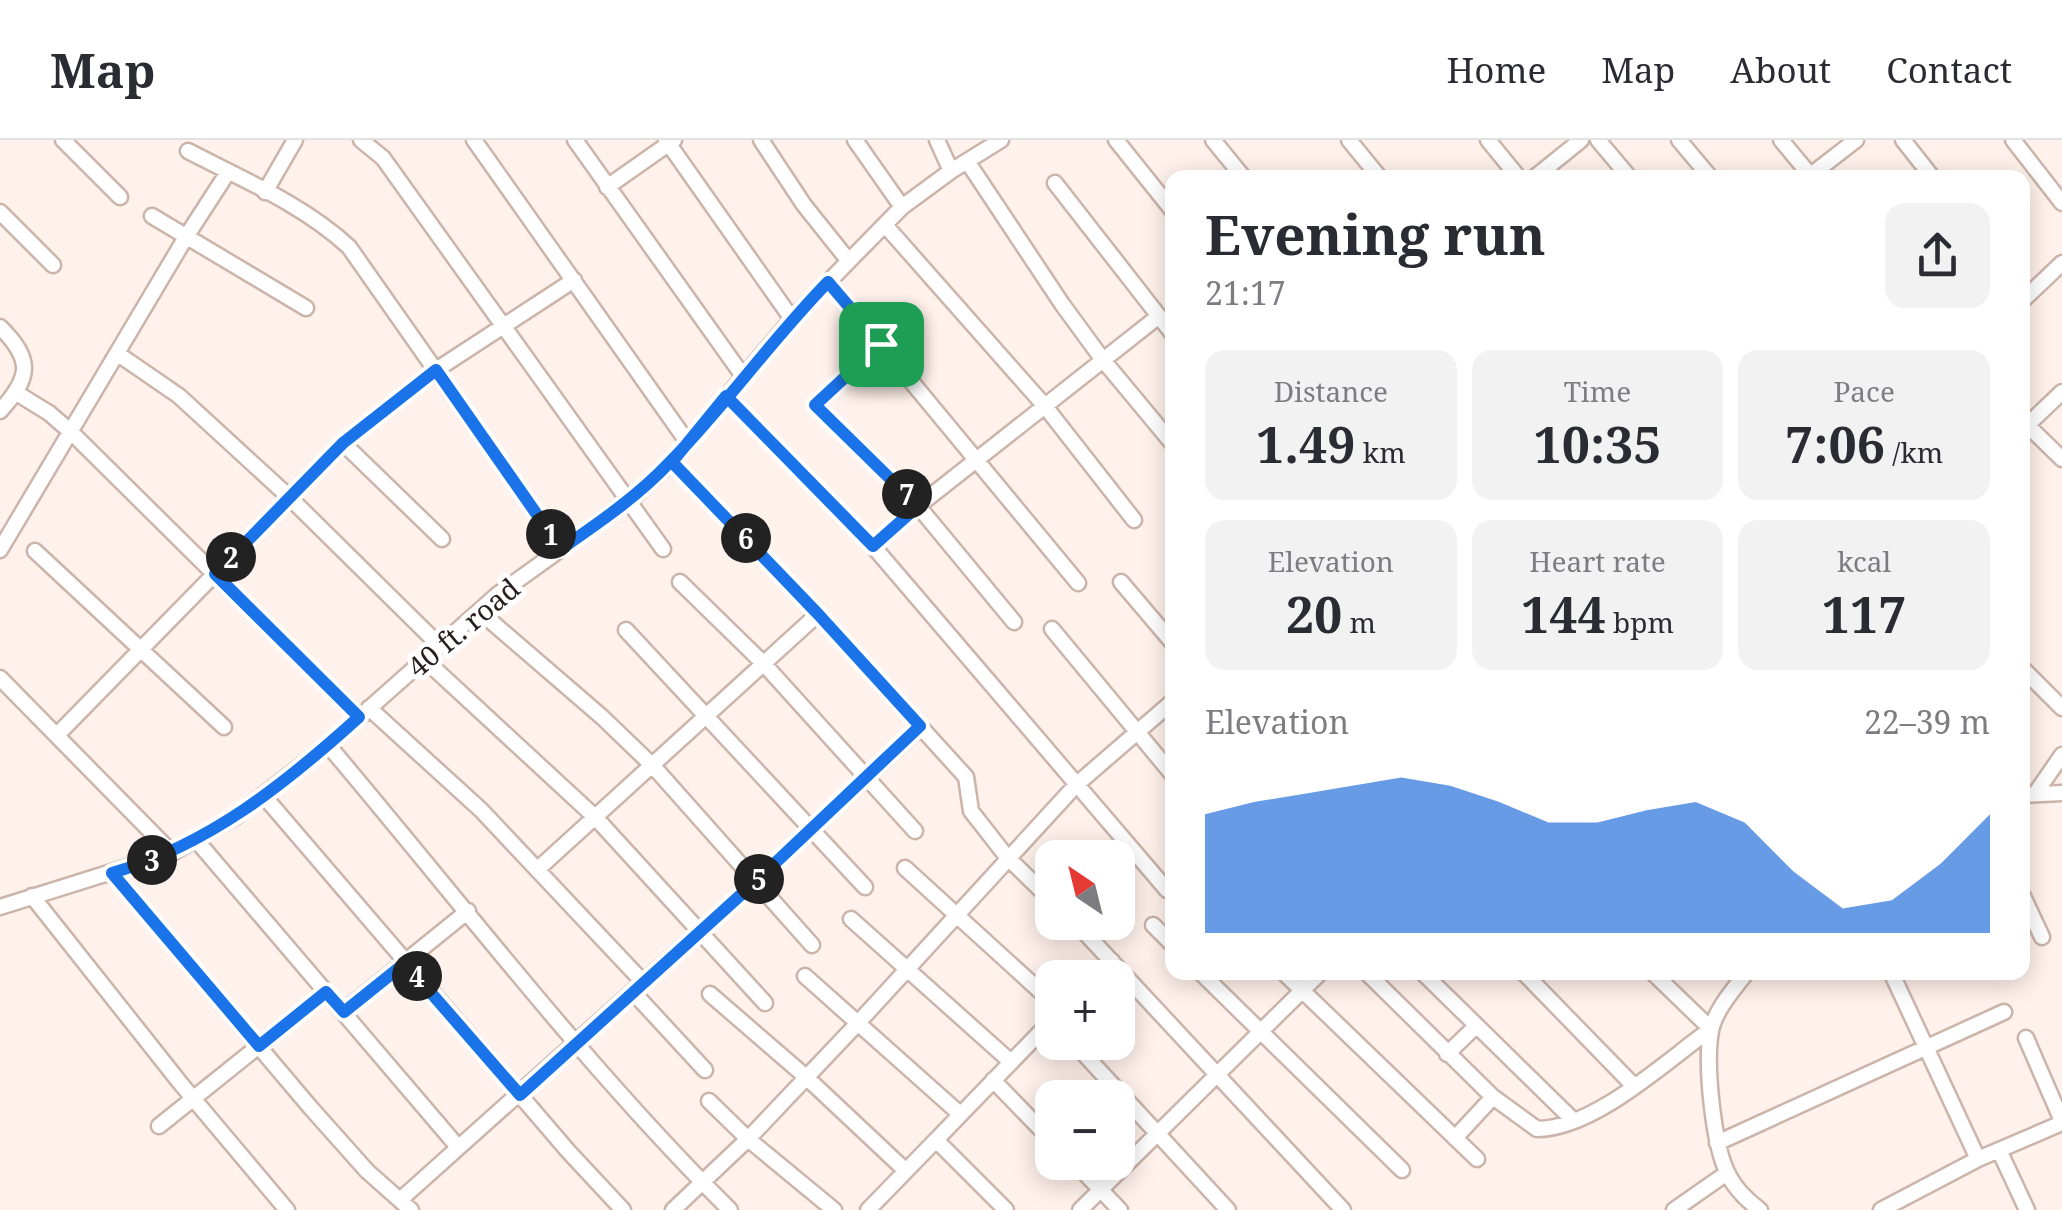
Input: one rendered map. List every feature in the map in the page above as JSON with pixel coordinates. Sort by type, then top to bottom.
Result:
[{"type":"street","points":[[63,140],[120,197]]},
{"type":"street","points":[[265,192],[294,140]]},
{"type":"street","points":[[360,140],[384,158],[663,548]]},
{"type":"street","points":[[474,140],[688,442]]},
{"type":"street","points":[[575,140],[743,376]]},
{"type":"street","points":[[761,140],[804,205],[848,260]]},
{"type":"street","points":[[855,140],[902,207]]},
{"type":"street","points":[[937,140],[951,171]]},
{"type":"street","name":"40 ft. road","points":[[0,907],[172,853],[197,841],[263,795],[328,745],[479,612],[628,501],[672,462],[792,318],[902,207],[1002,140]]},
{"type":"street","points":[[1116,140],[1165,201]]},
{"type":"street","points":[[1213,140],[1237,170]]},
{"type":"street","points":[[1349,140],[1373,170]]},
{"type":"street","points":[[1488,140],[1512,170]]},
{"type":"street","points":[[1544,170],[1581,140]]},
{"type":"street","points":[[1598,140],[1623,170]]},
{"type":"street","points":[[1679,140],[1704,170]]},
{"type":"street","points":[[1781,140],[1804,170]]},
{"type":"street","points":[[1817,170],[1856,140]]},
{"type":"street","points":[[1902,140],[1926,170]]},
{"type":"street","points":[[2013,140],[2062,203]]},
{"type":"street","points":[[608,187],[670,141],[792,318]]},
{"type":"street","points":[[188,151],[265,192],[349,247],[561,549]]},
{"type":"street","points":[[967,161],[1103,360],[1165,435]]},
{"type":"street","points":[[0,548],[228,172]]},
{"type":"street","points":[[1055,183],[1165,324]]},
{"type":"street","points":[[0,212],[53,266]]},
{"type":"street","points":[[152,216],[306,308]]},
{"type":"street","points":[[885,225],[1044,405],[1134,520]]},
{"type":"street","points":[[2030,290],[2062,263]]},
{"type":"street","points":[[58,734],[343,443],[436,370],[574,280]]},
{"type":"street","points":[[828,282],[1078,582]]},
{"type":"street","points":[[873,546],[1158,316]]},
{"type":"street","points":[[0,327],[24,356],[26,368],[16,392],[0,411]]},
{"type":"street","points":[[881,344],[815,405],[918,506],[1014,622]]},
{"type":"street","points":[[118,354],[159,380],[288,496],[439,645]]},
{"type":"street","points":[[16,392],[72,433],[364,713],[481,810],[539,868],[705,1070]]},
{"type":"street","points":[[2030,423],[2062,392]]},
{"type":"street","points":[[726,396],[873,546],[1165,888]]},
{"type":"street","points":[[2030,432],[2062,459]]},
{"type":"street","points":[[343,443],[442,539]]},
{"type":"street","points":[[672,462],[966,776],[971,812],[1035,884]]},
{"type":"street","points":[[35,551],[224,727]]},
{"type":"street","points":[[680,582],[763,664],[914,832]]},
{"type":"street","points":[[1121,582],[1165,634]]},
{"type":"street","points":[[479,612],[652,766],[812,944]]},
{"type":"street","points":[[539,868],[818,614]]},
{"type":"street","points":[[1052,629],[1165,765]]},
{"type":"street","points":[[626,630],[865,887]]},
{"type":"street","points":[[424,659],[595,818],[765,1003]]},
{"type":"street","points":[[2030,676],[2062,708]]},
{"type":"street","points":[[0,678],[172,853]]},
{"type":"street","points":[[673,1210],[857,1024],[1076,785],[1165,708]]},
{"type":"street","points":[[112,873],[367,1171],[405,1205],[458,1147],[755,882],[920,726]]},
{"type":"street","points":[[328,745],[577,1042],[730,1210]]},
{"type":"street","points":[[2030,793],[2062,754]]},
{"type":"street","points":[[2030,794],[2062,792]]},
{"type":"street","points":[[263,795],[623,1210]]},
{"type":"street","points":[[197,841],[458,1147]]},
{"type":"street","points":[[905,868],[1035,986]]},
{"type":"street","points":[[32,896],[287,1210]]},
{"type":"street","points":[[344,1012],[468,911]]},
{"type":"street","points":[[2030,911],[2042,937]]},
{"type":"street","points":[[851,919],[1010,1062]]},
{"type":"street","points":[[1154,925],[1165,937]]},
{"type":"street","points":[[1092,940],[1111,960]]},
{"type":"street","points":[[805,976],[960,1114]]},
{"type":"street","points":[[1208,980],[1402,1170]]},
{"type":"street","points":[[1291,980],[1477,1159]]},
{"type":"street","points":[[1080,1210],[1313,980]]},
{"type":"street","points":[[1374,980],[1493,1097],[1537,1129],[1573,1120],[1633,1085],[1711,1028]]},
{"type":"street","points":[[1430,980],[1573,1120]]},
{"type":"street","points":[[1531,980],[1633,1085]]},
{"type":"street","points":[[1660,980],[1711,1028]]},
{"type":"street","points":[[1741,980],[1711,1028],[1711,1075],[1717,1143],[1727,1173],[1736,1188],[1760,1210]]},
{"type":"street","points":[[1894,980],[1978,1159]]},
{"type":"street","points":[[1135,987],[1343,1210]]},
{"type":"street","points":[[160,1126],[326,992]]},
{"type":"street","points":[[710,994],[906,1171]]},
{"type":"street","points":[[1717,1143],[2004,1012]]},
{"type":"street","points":[[1447,1054],[1475,1027]]},
{"type":"street","points":[[875,1208],[1035,1037]]},
{"type":"street","points":[[1880,1210],[1978,1159],[2062,1122],[2026,1038]]},
{"type":"street","points":[[1090,1060],[1228,1210]]},
{"type":"street","points":[[993,1080],[1035,1123]]},
{"type":"street","points":[[1454,1138],[1493,1097]]},
{"type":"street","points":[[708,1101],[834,1210]]},
{"type":"street","points":[[936,1140],[1006,1210]]},
{"type":"street","points":[[1999,1150],[2027,1210]]},
{"type":"street","points":[[1674,1210],[1727,1173]]},
{"type":"street","points":[[1091,1180],[1120,1210]]},
{"type":"route","points":[[881,344],[815,405],[918,506],[873,546],[726,396],[672,462],[920,726],[834,810],[520,1095],[405,963],[344,1012],[326,992],[259,1046],[112,873],[172,853],[235,817],[359,717],[215,574],[343,443],[436,370],[561,549],[628,501],[672,462],[688,442],[726,396],[792,318],[828,282],[881,344]]}]
